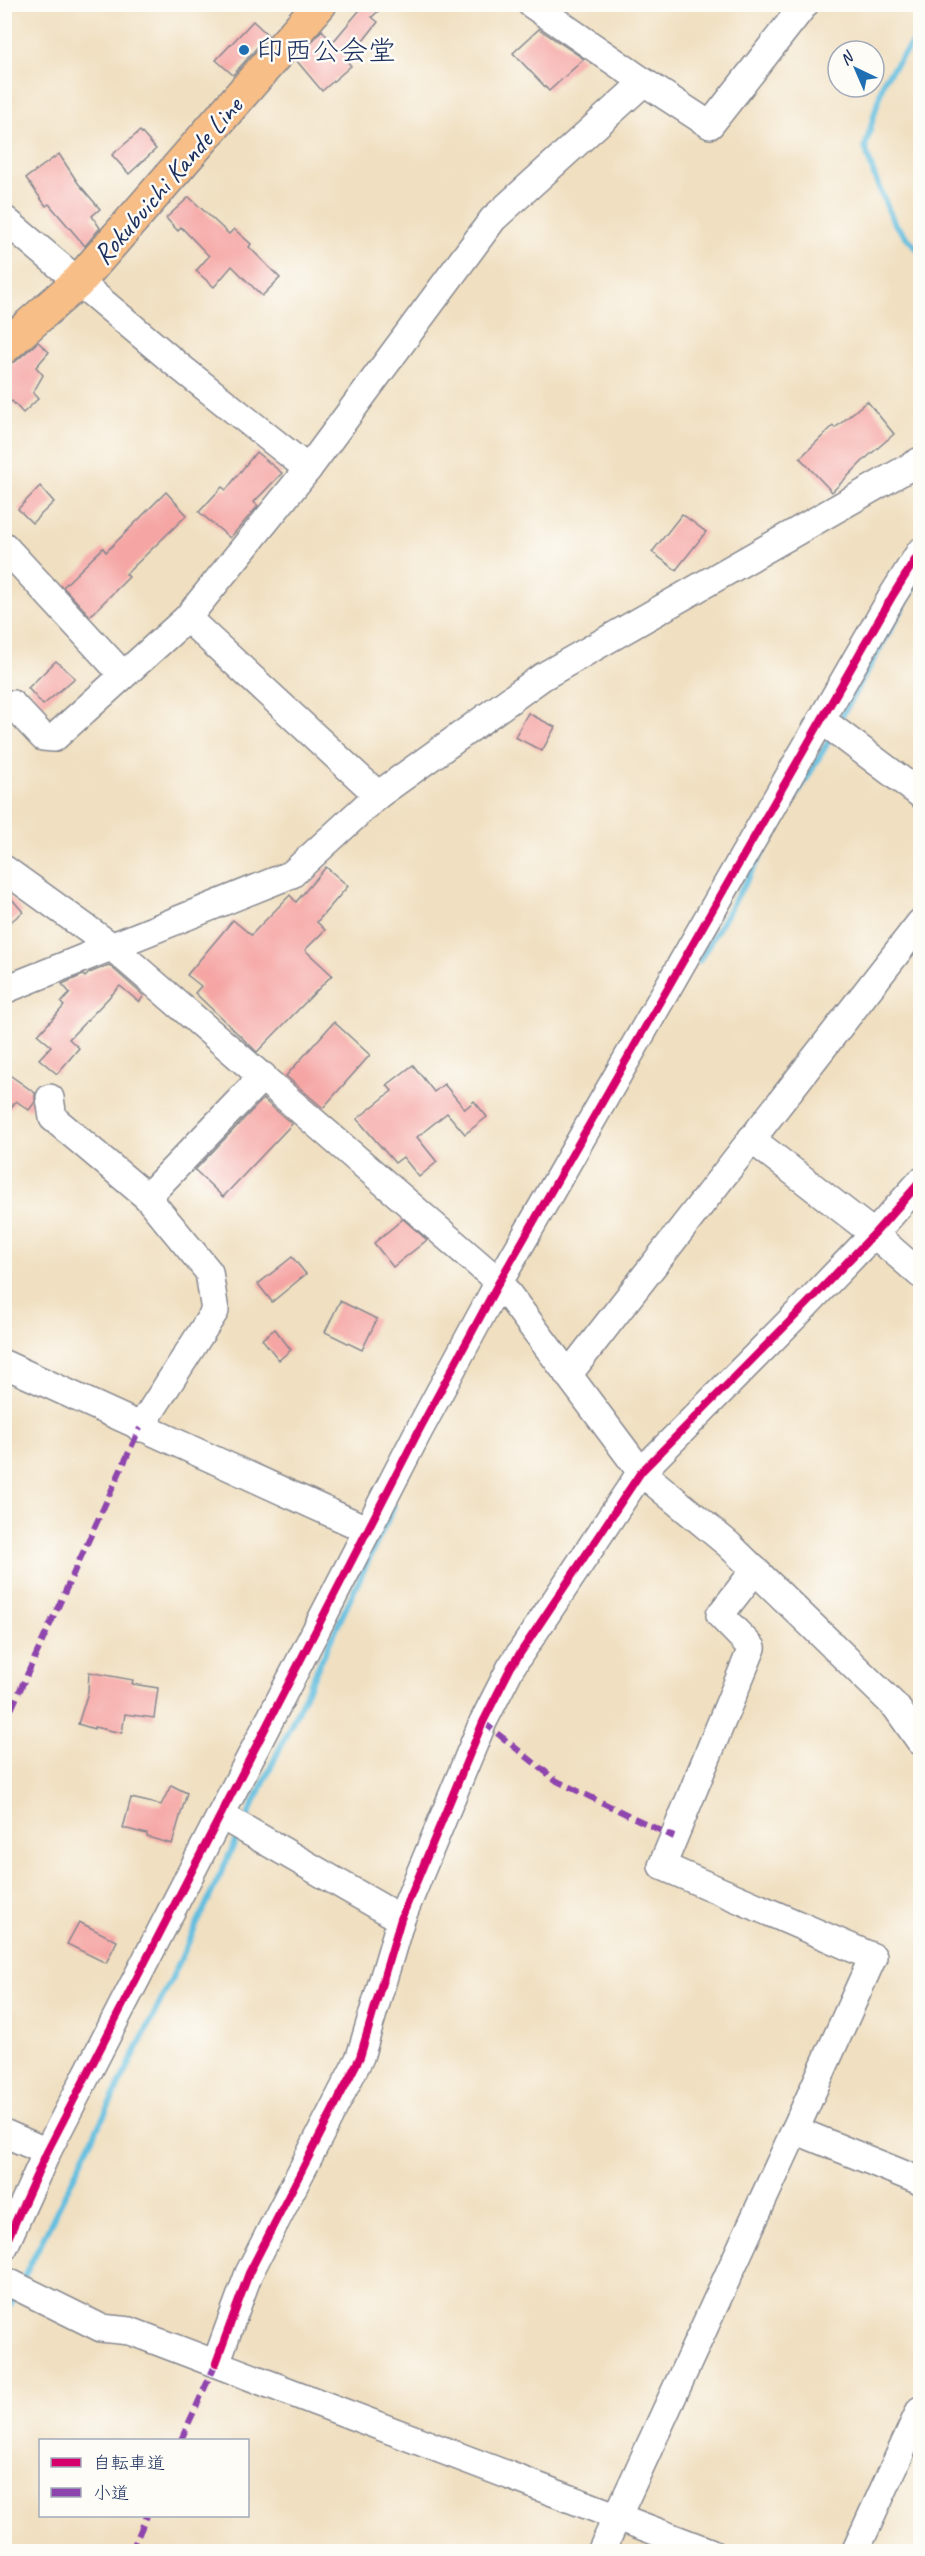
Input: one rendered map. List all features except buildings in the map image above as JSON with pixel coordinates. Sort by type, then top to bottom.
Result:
[{"type":"main road","name":"Rokubuichi Kande Line","points":[[4,347],[78,282],[320,4]]},
{"type":"street","points":[[531,4],[710,125],[805,4]]},
{"type":"street","points":[[4,711],[12,704],[43,737],[54,738],[187,618],[308,469],[493,219],[644,82]]},
{"type":"street","points":[[4,219],[308,469]]},
{"type":"street","points":[[4,990],[291,874],[378,795],[542,677],[921,461]]},
{"type":"street","points":[[4,546],[123,675]]},
{"type":"street","points":[[4,2247],[47,2152],[368,1530],[499,1282],[823,721],[893,595],[921,552]]},
{"type":"street","points":[[187,618],[378,795]]},
{"type":"street","points":[[823,721],[921,794]]},
{"type":"street","points":[[4,869],[111,946],[499,1282],[641,1472],[728,1544],[896,1707],[921,1741]]},
{"type":"street","points":[[568,1375],[921,922]]},
{"type":"street","points":[[147,1197],[263,1076]]},
{"type":"street","points":[[50,1098],[53,1118],[147,1197],[209,1272],[215,1311],[140,1428]]},
{"type":"street","points":[[751,1139],[874,1234],[921,1274]]},
{"type":"street","points":[[216,2363],[249,2273],[360,2057],[400,1919],[483,1722],[511,1667],[641,1472],[874,1234],[921,1182]]},
{"type":"street","points":[[4,1364],[368,1530]]},
{"type":"street","points":[[601,2552],[873,1957],[662,1866],[752,1648],[720,1615],[754,1570]]},
{"type":"street","points":[[222,1816],[400,1919]]},
{"type":"street","points":[[795,2130],[921,2181]]},
{"type":"street","points":[[4,2133],[47,2152]]},
{"type":"street","points":[[4,2280],[101,2328],[130,2331],[710,2552]]},
{"type":"street","points":[[855,2552],[921,2409]]},
{"type":"waterway","points":[[920,33],[884,80],[865,147],[894,223],[920,252]]},
{"type":"waterway","points":[[838,723],[920,577]]},
{"type":"waterway","points":[[699,961],[831,737]]},
{"type":"waterway","points":[[245,1822],[394,1506]]},
{"type":"waterway","points":[[22,2281],[169,1984],[239,1834]]},
{"type":"waterway","points":[[4,2317],[16,2293]]},
{"type":"marked path","points":[[4,1725],[140,1428]]},
{"type":"marked path","points":[[483,1722],[557,1781],[674,1837]]},
{"type":"marked path","points":[[181,2439],[216,2363]]},
{"type":"marked path","points":[[131,2552],[147,2517]]},
{"type":"cycle path","points":[[4,2247],[47,2152],[417,1434],[499,1282],[893,595],[920,552]]},
{"type":"cycle path","points":[[216,2363],[249,2273],[360,2057],[401,1919],[483,1722],[511,1667],[641,1472],[805,1306],[920,1182]]},
{"type":"place","name":"印西公会堂","points":[[244,50]]}]
